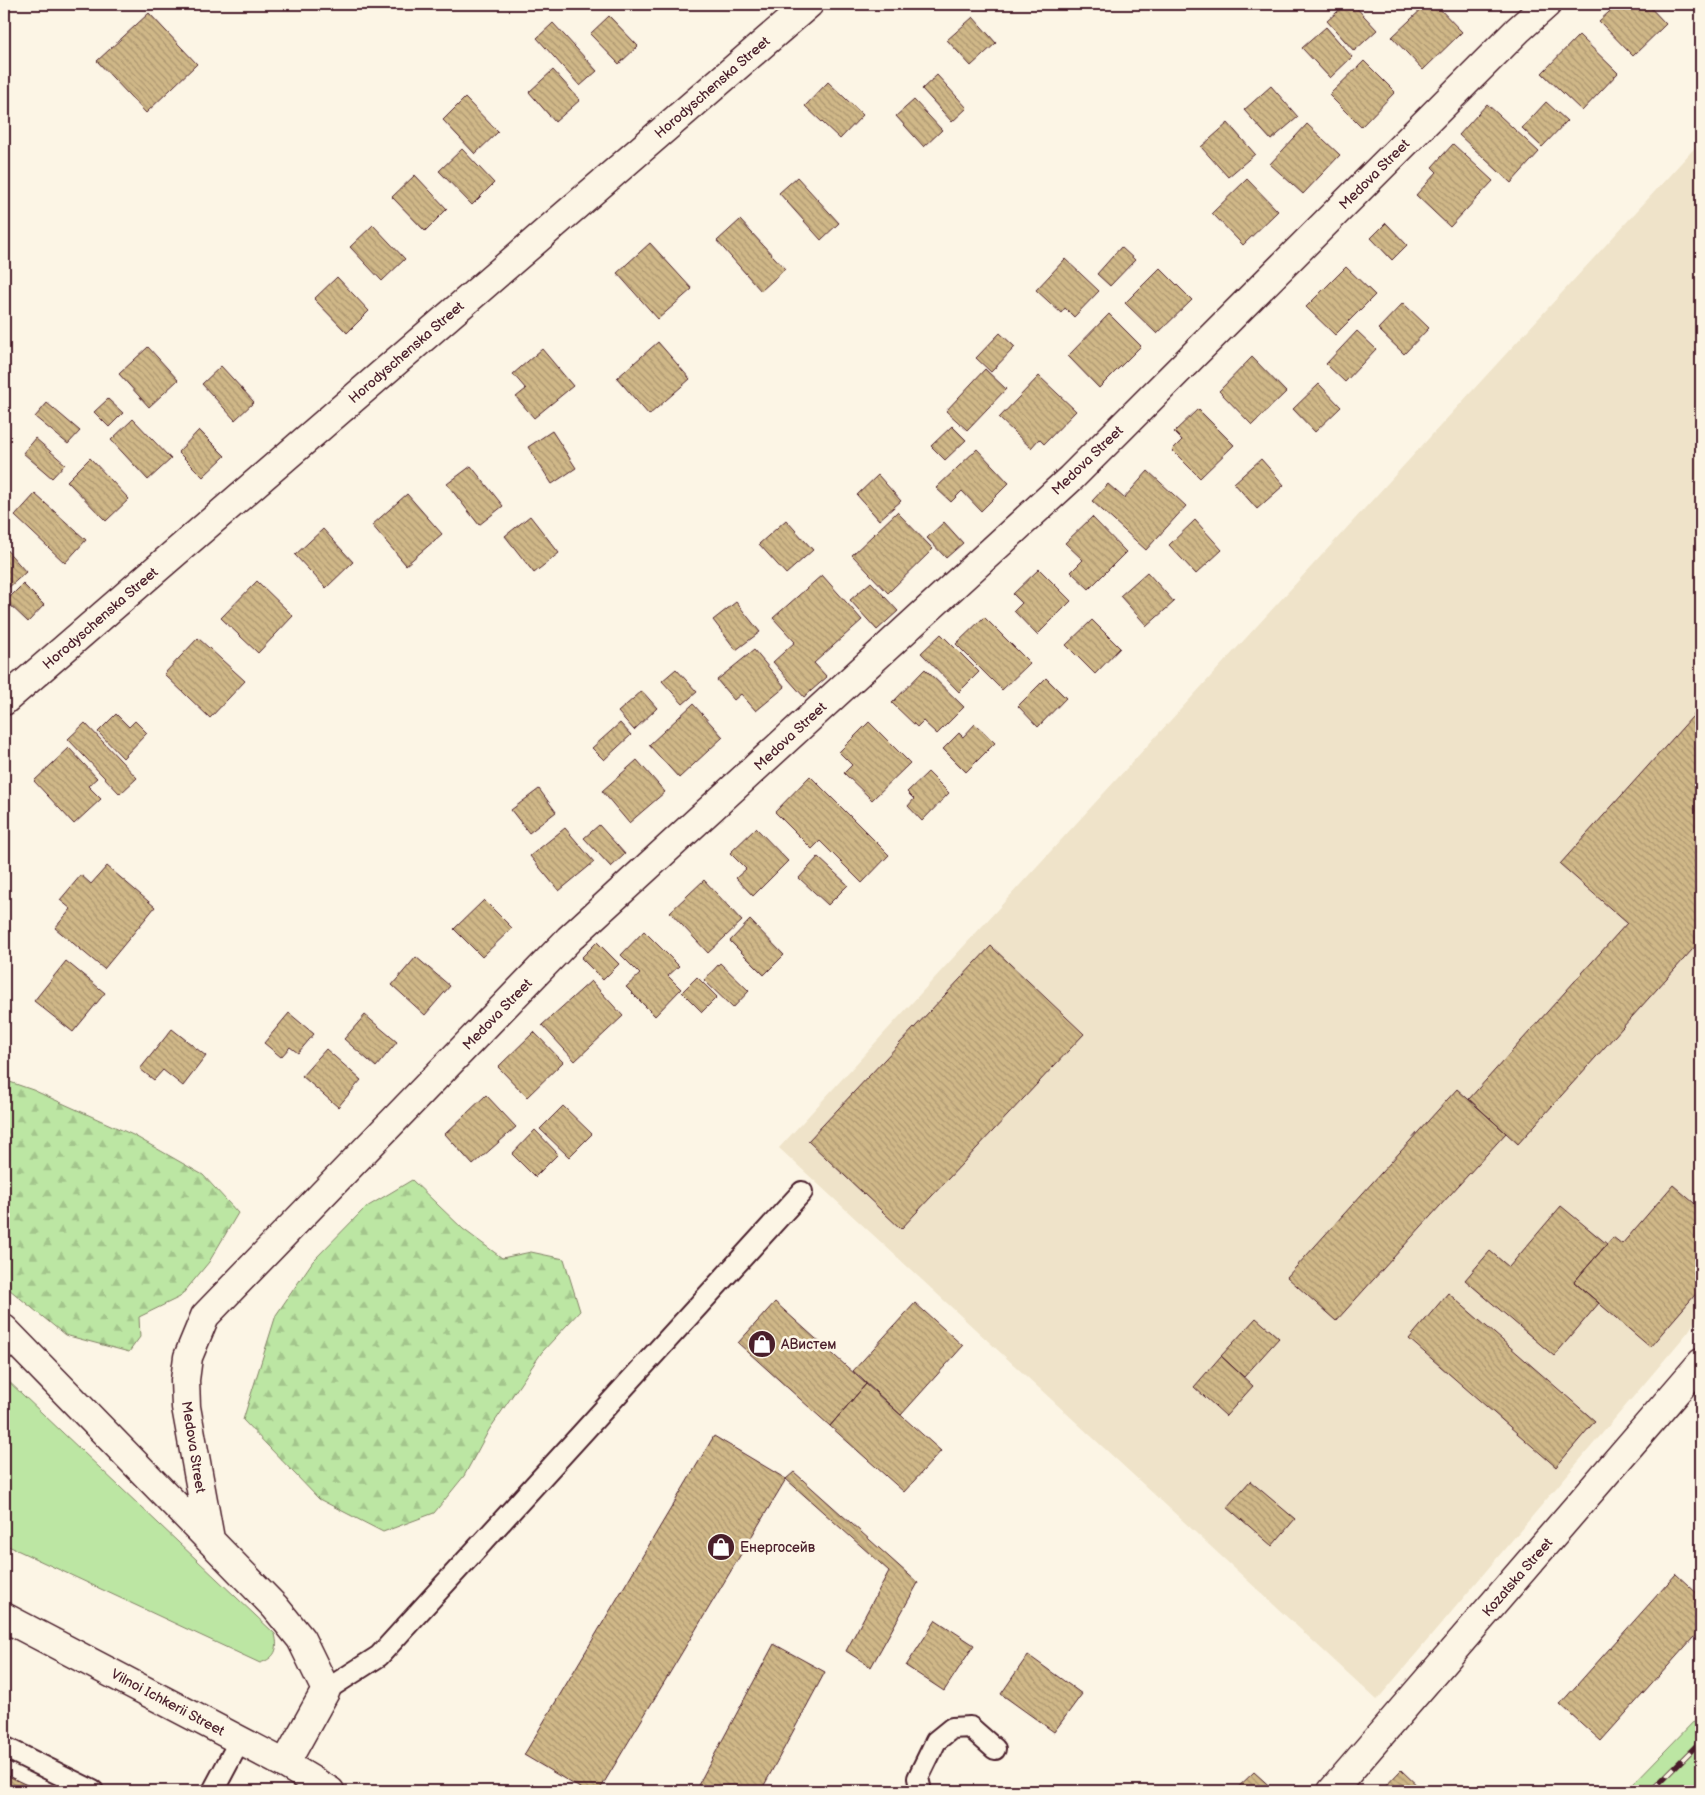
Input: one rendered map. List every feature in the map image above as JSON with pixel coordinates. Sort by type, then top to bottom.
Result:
[{"type":"street","name":"Horodyschenska Street","points":[[4,701],[809,4]]},
{"type":"street","name":"Medova Street","points":[[210,1539],[187,1415],[185,1380],[188,1357],[205,1316],[569,939],[1071,478],[1518,30],[1547,4]]},
{"type":"street","name":"Medova Street","points":[[4,1329],[276,1607],[302,1639],[326,1690]]},
{"type":"street","name":"Kozatska Street","points":[[1332,1791],[1701,1363]]},
{"type":"street","name":"Vilnoi Ichkerii Street","points":[[4,1617],[285,1764],[330,1791]]},
{"type":"street","points":[[285,1764],[326,1690]]},
{"type":"lane","points":[[326,1690],[379,1656],[802,1192]]},
{"type":"lane","points":[[920,1791],[918,1778],[936,1741],[952,1728],[970,1727],[995,1749]]},
{"type":"lane","points":[[214,1791],[240,1740]]},
{"type":"lane","points":[[4,1746],[93,1791]]},
{"type":"shaded area","points":[[1701,141],[1701,1312],[1688,1332],[1377,1700],[779,1148]]},
{"type":"green space","points":[[4,1080],[33,1090],[133,1135],[203,1175],[238,1213],[209,1262],[180,1297],[139,1317],[140,1337],[129,1352],[65,1335],[4,1285]]},
{"type":"green space","points":[[412,1180],[463,1229],[502,1258],[531,1252],[564,1259],[580,1311],[542,1352],[489,1430],[464,1476],[434,1513],[383,1532],[319,1499],[243,1420],[276,1315],[313,1261],[365,1208]]},
{"type":"green space","points":[[4,1377],[275,1634],[276,1649],[269,1659],[260,1663],[4,1544]]},
{"type":"green space","points":[[1701,1714],[1701,1791],[1626,1791]]},
{"type":"building","points":[[1346,4],[1353,4],[1377,30],[1354,51],[1327,21]]},
{"type":"building","points":[[1427,4],[1435,4],[1462,32],[1423,70],[1392,37]]},
{"type":"building","points":[[1618,4],[1633,4],[1637,8],[1642,4],[1647,4],[1666,24],[1633,56],[1599,21]]},
{"type":"building","points":[[149,13],[197,64],[146,113],[97,61]]},
{"type":"building","points":[[609,16],[638,46],[619,64],[590,34]]},
{"type":"building","points":[[973,17],[996,43],[971,66],[947,40]]},
{"type":"building","points":[[553,23],[597,71],[580,86],[537,38]]},
{"type":"building","points":[[1326,27],[1352,57],[1330,78],[1302,48]]},
{"type":"building","points":[[1579,35],[1618,73],[1582,111],[1542,73]]},
{"type":"building","points":[[1364,61],[1395,92],[1361,127],[1329,95]]},
{"type":"building","points":[[553,70],[580,100],[555,122],[529,92]]},
{"type":"building","points":[[937,75],[967,108],[952,122],[922,89]]},
{"type":"building","points":[[828,82],[863,115],[840,139],[805,106]]},
{"type":"building","points":[[1271,86],[1298,117],[1271,140],[1244,110]]},
{"type":"building","points":[[465,98],[498,132],[475,154],[443,120]]},
{"type":"building","points":[[914,100],[942,130],[924,147],[896,116]]},
{"type":"building","points":[[1546,102],[1567,121],[1542,147],[1522,128]]},
{"type":"building","points":[[1487,104],[1539,152],[1511,183],[1459,135]]},
{"type":"building","points":[[1228,123],[1255,154],[1228,177],[1201,147]]},
{"type":"building","points":[[1307,124],[1340,155],[1303,194],[1270,164]]},
{"type":"building","points":[[1453,144],[1493,181],[1450,227],[1416,195],[1437,172],[1432,167]]},
{"type":"building","points":[[462,149],[494,183],[472,205],[439,171]]},
{"type":"building","points":[[415,175],[447,209],[425,231],[392,197]]},
{"type":"building","points":[[797,177],[839,223],[821,240],[779,193]]},
{"type":"building","points":[[1247,179],[1278,211],[1243,245],[1212,213]]},
{"type":"building","points":[[740,220],[785,269],[761,291],[717,241]]},
{"type":"building","points":[[1386,223],[1407,245],[1392,260],[1371,238]]},
{"type":"building","points":[[373,225],[405,259],[382,281],[350,247]]},
{"type":"building","points":[[650,243],[692,289],[658,319],[617,273]]},
{"type":"building","points":[[1121,247],[1135,260],[1110,286],[1097,274]]},
{"type":"building","points":[[1065,259],[1099,291],[1074,317],[1065,308],[1061,313],[1036,290]]},
{"type":"building","points":[[1346,267],[1375,295],[1335,335],[1306,307]]},
{"type":"building","points":[[1160,268],[1192,300],[1157,334],[1125,303]]},
{"type":"building","points":[[337,277],[369,311],[347,333],[314,299]]},
{"type":"building","points":[[1403,303],[1429,328],[1404,354],[1378,329]]},
{"type":"building","points":[[1109,314],[1141,346],[1099,388],[1068,356]]},
{"type":"building","points":[[1357,331],[1376,349],[1345,382],[1326,364]]},
{"type":"building","points":[[1000,333],[1015,347],[991,372],[976,358]]},
{"type":"building","points":[[658,342],[690,379],[649,415],[617,378]]},
{"type":"building","points":[[148,347],[178,380],[149,407],[119,374]]},
{"type":"building","points":[[542,349],[573,386],[534,418],[516,397],[526,389],[513,374]]},
{"type":"building","points":[[1252,357],[1286,392],[1252,425],[1219,391]]},
{"type":"building","points":[[221,366],[254,402],[235,420],[202,384]]},
{"type":"building","points":[[985,369],[1006,389],[967,430],[946,411]]},
{"type":"building","points":[[1039,376],[1076,411],[1044,444],[1039,439],[1031,448],[999,418]]},
{"type":"building","points":[[1319,384],[1341,407],[1315,432],[1293,409]]},
{"type":"building","points":[[108,399],[123,413],[109,427],[94,412]]},
{"type":"building","points":[[47,403],[80,431],[68,444],[35,417]]},
{"type":"building","points":[[1198,409],[1234,445],[1200,478],[1172,450],[1182,440],[1174,432]]},
{"type":"building","points":[[133,419],[171,459],[148,480],[111,440]]},
{"type":"building","points":[[952,426],[966,440],[945,460],[931,446]]},
{"type":"building","points":[[199,430],[225,456],[203,477],[178,452]]},
{"type":"building","points":[[552,431],[576,468],[552,484],[528,447]]},
{"type":"building","points":[[35,438],[65,464],[52,478],[23,453]]},
{"type":"building","points":[[977,449],[1009,483],[981,511],[962,491],[951,502],[936,488]]},
{"type":"building","points":[[90,458],[129,499],[106,521],[67,481]]},
{"type":"building","points":[[1261,459],[1284,485],[1257,509],[1234,483]]},
{"type":"building","points":[[471,466],[503,506],[479,525],[447,484]]},
{"type":"building","points":[[1148,471],[1186,506],[1146,550],[1092,501],[1108,484],[1124,498]]},
{"type":"building","points":[[878,475],[901,501],[879,520],[857,495]]},
{"type":"building","points":[[35,494],[86,540],[65,563],[15,516]]},
{"type":"building","points":[[407,494],[442,534],[406,565],[372,525]]},
{"type":"building","points":[[897,512],[933,549],[888,593],[852,555]]},
{"type":"building","points":[[530,516],[559,553],[534,573],[505,536]]},
{"type":"building","points":[[1092,517],[1126,552],[1089,589],[1071,572],[1083,560],[1065,543]]},
{"type":"building","points":[[786,520],[813,550],[786,574],[759,544]]},
{"type":"building","points":[[1195,520],[1222,550],[1196,574],[1169,545]]},
{"type":"building","points":[[944,522],[963,543],[946,558],[927,538]]},
{"type":"building","points":[[323,529],[353,562],[326,588],[295,555]]},
{"type":"building","points":[[4,547],[26,572],[8,588],[4,583]]},
{"type":"building","points":[[1039,569],[1071,601],[1037,635],[1014,611],[1022,603],[1013,594]]},
{"type":"building","points":[[1147,572],[1174,602],[1147,626],[1120,596]]},
{"type":"building","points":[[822,575],[862,620],[814,663],[827,677],[804,697],[773,662],[795,642],[773,618]]},
{"type":"building","points":[[257,581],[293,616],[258,653],[221,618]]},
{"type":"building","points":[[871,582],[898,611],[877,630],[850,600]]},
{"type":"building","points":[[23,584],[44,605],[28,622],[6,601]]},
{"type":"building","points":[[736,602],[760,632],[736,650],[713,620]]},
{"type":"building","points":[[984,617],[1030,663],[1002,690],[956,644]]},
{"type":"building","points":[[1092,620],[1120,648],[1095,674],[1066,645]]},
{"type":"building","points":[[941,634],[979,672],[959,692],[921,653]]},
{"type":"building","points":[[198,638],[245,681],[210,718],[164,674]]},
{"type":"building","points":[[754,650],[785,687],[756,711],[741,694],[734,700],[717,680]]},
{"type":"building","points":[[676,669],[697,692],[683,704],[662,681]]},
{"type":"building","points":[[925,669],[964,707],[937,734],[923,721],[917,727],[892,703]]},
{"type":"building","points":[[1046,678],[1066,698],[1038,727],[1018,706]]},
{"type":"building","points":[[642,691],[657,708],[634,730],[618,712]]},
{"type":"building","points":[[693,704],[723,737],[679,778],[649,745]]},
{"type":"building","points":[[1701,707],[1701,940],[1518,1144],[1469,1099],[1627,923],[1560,864]]},
{"type":"building","points":[[116,714],[129,727],[135,721],[147,733],[123,758],[98,732]]},
{"type":"building","points":[[869,722],[910,763],[872,800],[844,773],[852,765],[839,752]]},
{"type":"building","points":[[85,723],[137,778],[120,794],[68,739]]},
{"type":"building","points":[[620,723],[631,735],[604,760],[592,748]]},
{"type":"building","points":[[975,724],[995,743],[966,772],[943,749],[959,733],[963,737]]},
{"type":"building","points":[[69,748],[97,778],[88,786],[101,799],[74,824],[34,781]]},
{"type":"building","points":[[637,760],[665,792],[629,823],[602,791]]},
{"type":"building","points":[[928,772],[949,793],[922,821],[908,806],[914,799],[907,792]]},
{"type":"building","points":[[810,776],[889,855],[862,883],[820,841],[812,849],[775,812]]},
{"type":"building","points":[[539,789],[556,812],[529,833],[511,810]]},
{"type":"building","points":[[599,825],[625,854],[611,867],[584,838]]},
{"type":"building","points":[[565,828],[594,862],[559,891],[530,856]]},
{"type":"building","points":[[756,828],[788,861],[753,896],[736,878],[746,869],[730,853]]},
{"type":"building","points":[[818,857],[848,885],[828,905],[799,878]]},
{"type":"building","points":[[107,866],[155,907],[104,969],[55,928],[71,909],[60,900],[81,875],[91,884]]},
{"type":"building","points":[[704,880],[742,921],[708,953],[670,912]]},
{"type":"building","points":[[484,900],[512,928],[482,957],[454,929]]},
{"type":"building","points":[[750,920],[784,955],[764,975],[730,941]]},
{"type":"building","points":[[644,931],[679,966],[668,976],[681,989],[655,1016],[626,987],[640,974],[621,955]]},
{"type":"building","points":[[597,942],[619,964],[603,980],[581,958]]},
{"type":"building","points":[[991,946],[1084,1034],[901,1229],[808,1141]]},
{"type":"building","points":[[416,957],[450,986],[425,1015],[392,985]]},
{"type":"building","points":[[66,961],[105,993],[73,1032],[34,1001]]},
{"type":"building","points":[[720,963],[749,991],[733,1008],[704,980]]},
{"type":"building","points":[[697,977],[717,997],[702,1012],[682,992]]},
{"type":"building","points":[[591,981],[623,1016],[575,1061],[542,1025]]},
{"type":"building","points":[[289,1013],[314,1034],[298,1053],[290,1047],[281,1057],[264,1043]]},
{"type":"building","points":[[365,1015],[397,1042],[376,1067],[344,1039]]},
{"type":"building","points":[[172,1029],[206,1056],[183,1086],[163,1070],[154,1080],[140,1069]]},
{"type":"building","points":[[534,1032],[563,1062],[527,1097],[498,1067]]},
{"type":"building","points":[[326,1049],[361,1080],[338,1107],[302,1076]]},
{"type":"building","points":[[1457,1089],[1506,1133],[1336,1321],[1287,1277]]},
{"type":"building","points":[[486,1095],[516,1127],[473,1165],[445,1134]]},
{"type":"building","points":[[563,1106],[592,1134],[569,1157],[540,1129]]},
{"type":"building","points":[[535,1130],[558,1154],[535,1177],[512,1154]]},
{"type":"building","points":[[1673,1185],[1701,1209],[1701,1288],[1650,1347],[1574,1282],[1613,1237],[1622,1244]]},
{"type":"building","points":[[1561,1206],[1607,1244],[1574,1282],[1599,1303],[1554,1356],[1465,1280],[1490,1251],[1509,1267]]},
{"type":"building","points":[[1448,1293],[1595,1421],[1556,1467],[1409,1339]]},
{"type":"building","points":[[775,1302],[866,1384],[830,1426],[738,1343]]},
{"type":"building","points":[[915,1303],[963,1346],[901,1415],[853,1371]]},
{"type":"building","points":[[1256,1318],[1279,1338],[1244,1377],[1221,1356]]},
{"type":"building","points":[[1221,1356],[1253,1386],[1226,1416],[1194,1387]]},
{"type":"building","points":[[866,1384],[941,1451],[904,1492],[830,1426]]},
{"type":"building","points":[[714,1436],[786,1479],[599,1791],[585,1791],[524,1755]]},
{"type":"building","points":[[794,1472],[918,1583],[871,1667],[846,1651],[889,1571],[786,1479]]},
{"type":"building","points":[[1250,1481],[1295,1519],[1272,1546],[1227,1507]]},
{"type":"building","points":[[1676,1574],[1701,1597],[1701,1629],[1601,1741],[1560,1704]]},
{"type":"building","points":[[936,1620],[974,1645],[944,1691],[906,1666]]},
{"type":"building","points":[[774,1644],[825,1672],[761,1791],[695,1791]]},
{"type":"building","points":[[1028,1655],[1082,1694],[1054,1732],[1001,1694]]},
{"type":"building","points":[[1401,1770],[1423,1791],[1381,1791]]},
{"type":"building","points":[[1254,1772],[1275,1791],[1234,1791]]},
{"type":"building","points":[[4,1774],[29,1786],[26,1791],[4,1791]]},
{"type":"railway","points":[[1651,1791],[1701,1741]]},
{"type":"railway","points":[[1692,1791],[1701,1782]]},
{"type":"place","name":"АВистем","points":[[762,1344]]},
{"type":"place","name":"Енергосейв","points":[[721,1547]]}]
